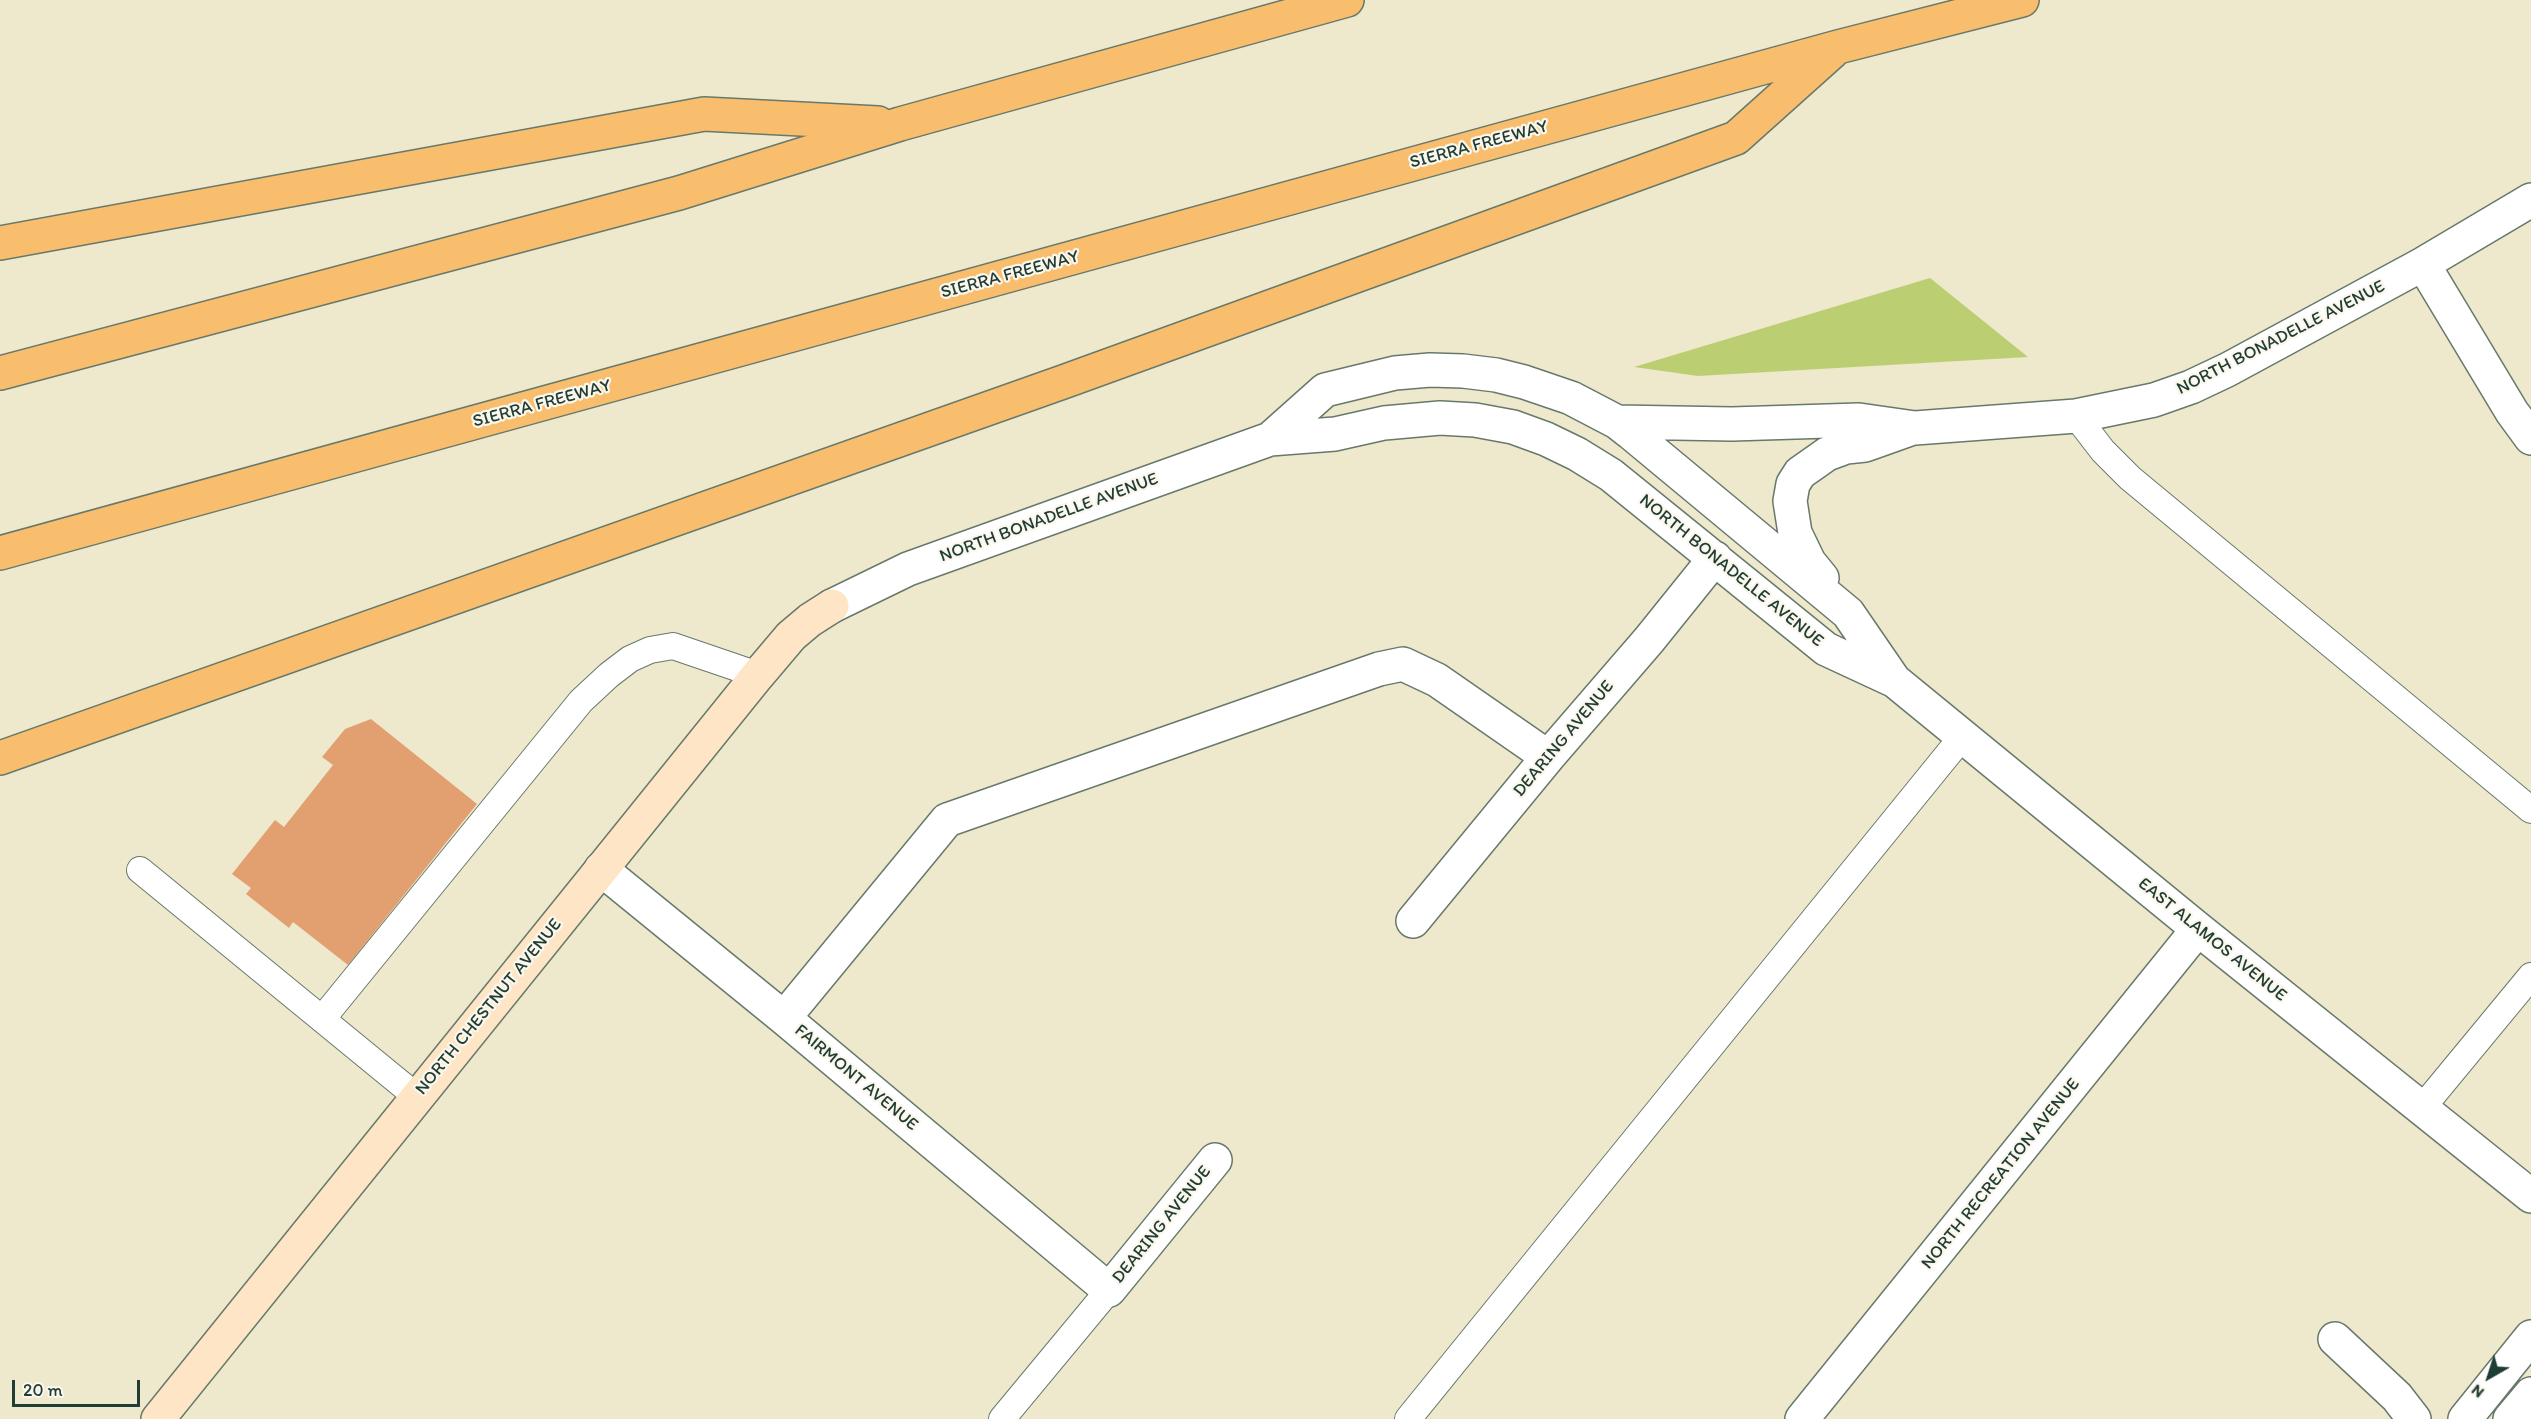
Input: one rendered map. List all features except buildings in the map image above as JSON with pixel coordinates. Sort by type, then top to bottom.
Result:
[{"type":"highway","points":[[0,373],[679,193],[900,124],[1347,0]]},
{"type":"highway","name":"SIERRA FREEWAY","points":[[0,553],[1838,46],[2022,0]]},
{"type":"highway","points":[[0,758],[1051,386],[1736,138],[1838,46]]},
{"type":"highway","points":[[0,243],[704,114],[900,124]]},
{"type":"street","name":"NORTH BONADELLE AVENUE","points":[[1617,422],[1732,424],[1859,420],[1914,428],[2076,416],[2154,400],[2191,387],[2227,370],[2423,264],[2531,200]]},
{"type":"street","points":[[2423,264],[2512,412],[2531,438]]},
{"type":"street","name":"NORTH BONADELLE AVENUE","points":[[1270,439],[1325,390],[1395,373],[1430,370],[1463,371],[1524,382],[1570,398],[1617,422],[1848,613],[1895,681]]},
{"type":"street","name":"NORTH BONADELLE AVENUE","points":[[832,606],[863,589],[946,555],[1270,439],[1335,434],[1395,421],[1440,418],[1475,420],[1513,427],[1546,439],[1577,454],[1611,475],[1826,649],[1895,681]]},
{"type":"street","points":[[1848,613],[1809,562],[1800,546],[1791,517],[1790,501],[1793,484],[1807,467],[1836,450],[1864,445],[1914,428]]},
{"type":"street","name":"DEARING AVENUE","points":[[1413,921],[1715,558]]},
{"type":"street","name":"NORTH CHESTNUT AVENUE","points":[[168,1415],[417,1097],[758,675],[791,636],[832,606]]},
{"type":"street","points":[[784,1018],[947,820],[1379,669],[1403,664],[1437,680],[1548,757]]},
{"type":"street","name":"EAST ALAMOS AVENUE","points":[[1895,681],[2198,929],[2531,1196]]},
{"type":"street","name":"FAIRMONT AVENUE","points":[[601,869],[784,1018],[1108,1290]]},
{"type":"street","name":"NORTH RECREATION AVENUE","points":[[1802,1419],[2198,929]]},
{"type":"street","name":"DEARING AVENUE","points":[[1108,1290],[1215,1160]]},
{"type":"street","points":[[2465,1419],[2531,1337]]},
{"type":"street","points":[[2335,1339],[2397,1397],[2414,1419]]},
{"type":"street","points":[[2510,1419],[2531,1394]]},
{"type":"lane","points":[[2076,416],[2103,451],[2130,478],[2531,810]]},
{"type":"lane","points":[[322,1020],[581,701],[609,675],[630,659],[650,650],[673,646],[758,675]]},
{"type":"lane","points":[[1408,1419],[1962,737]]},
{"type":"lane","points":[[140,870],[417,1097]]},
{"type":"lane","points":[[2422,1108],[2531,976]]},
{"type":"lane","points":[[1002,1419],[1108,1290]]},
{"type":"green space","points":[[1930,278],[2028,357],[1698,376],[1634,367]]}]
